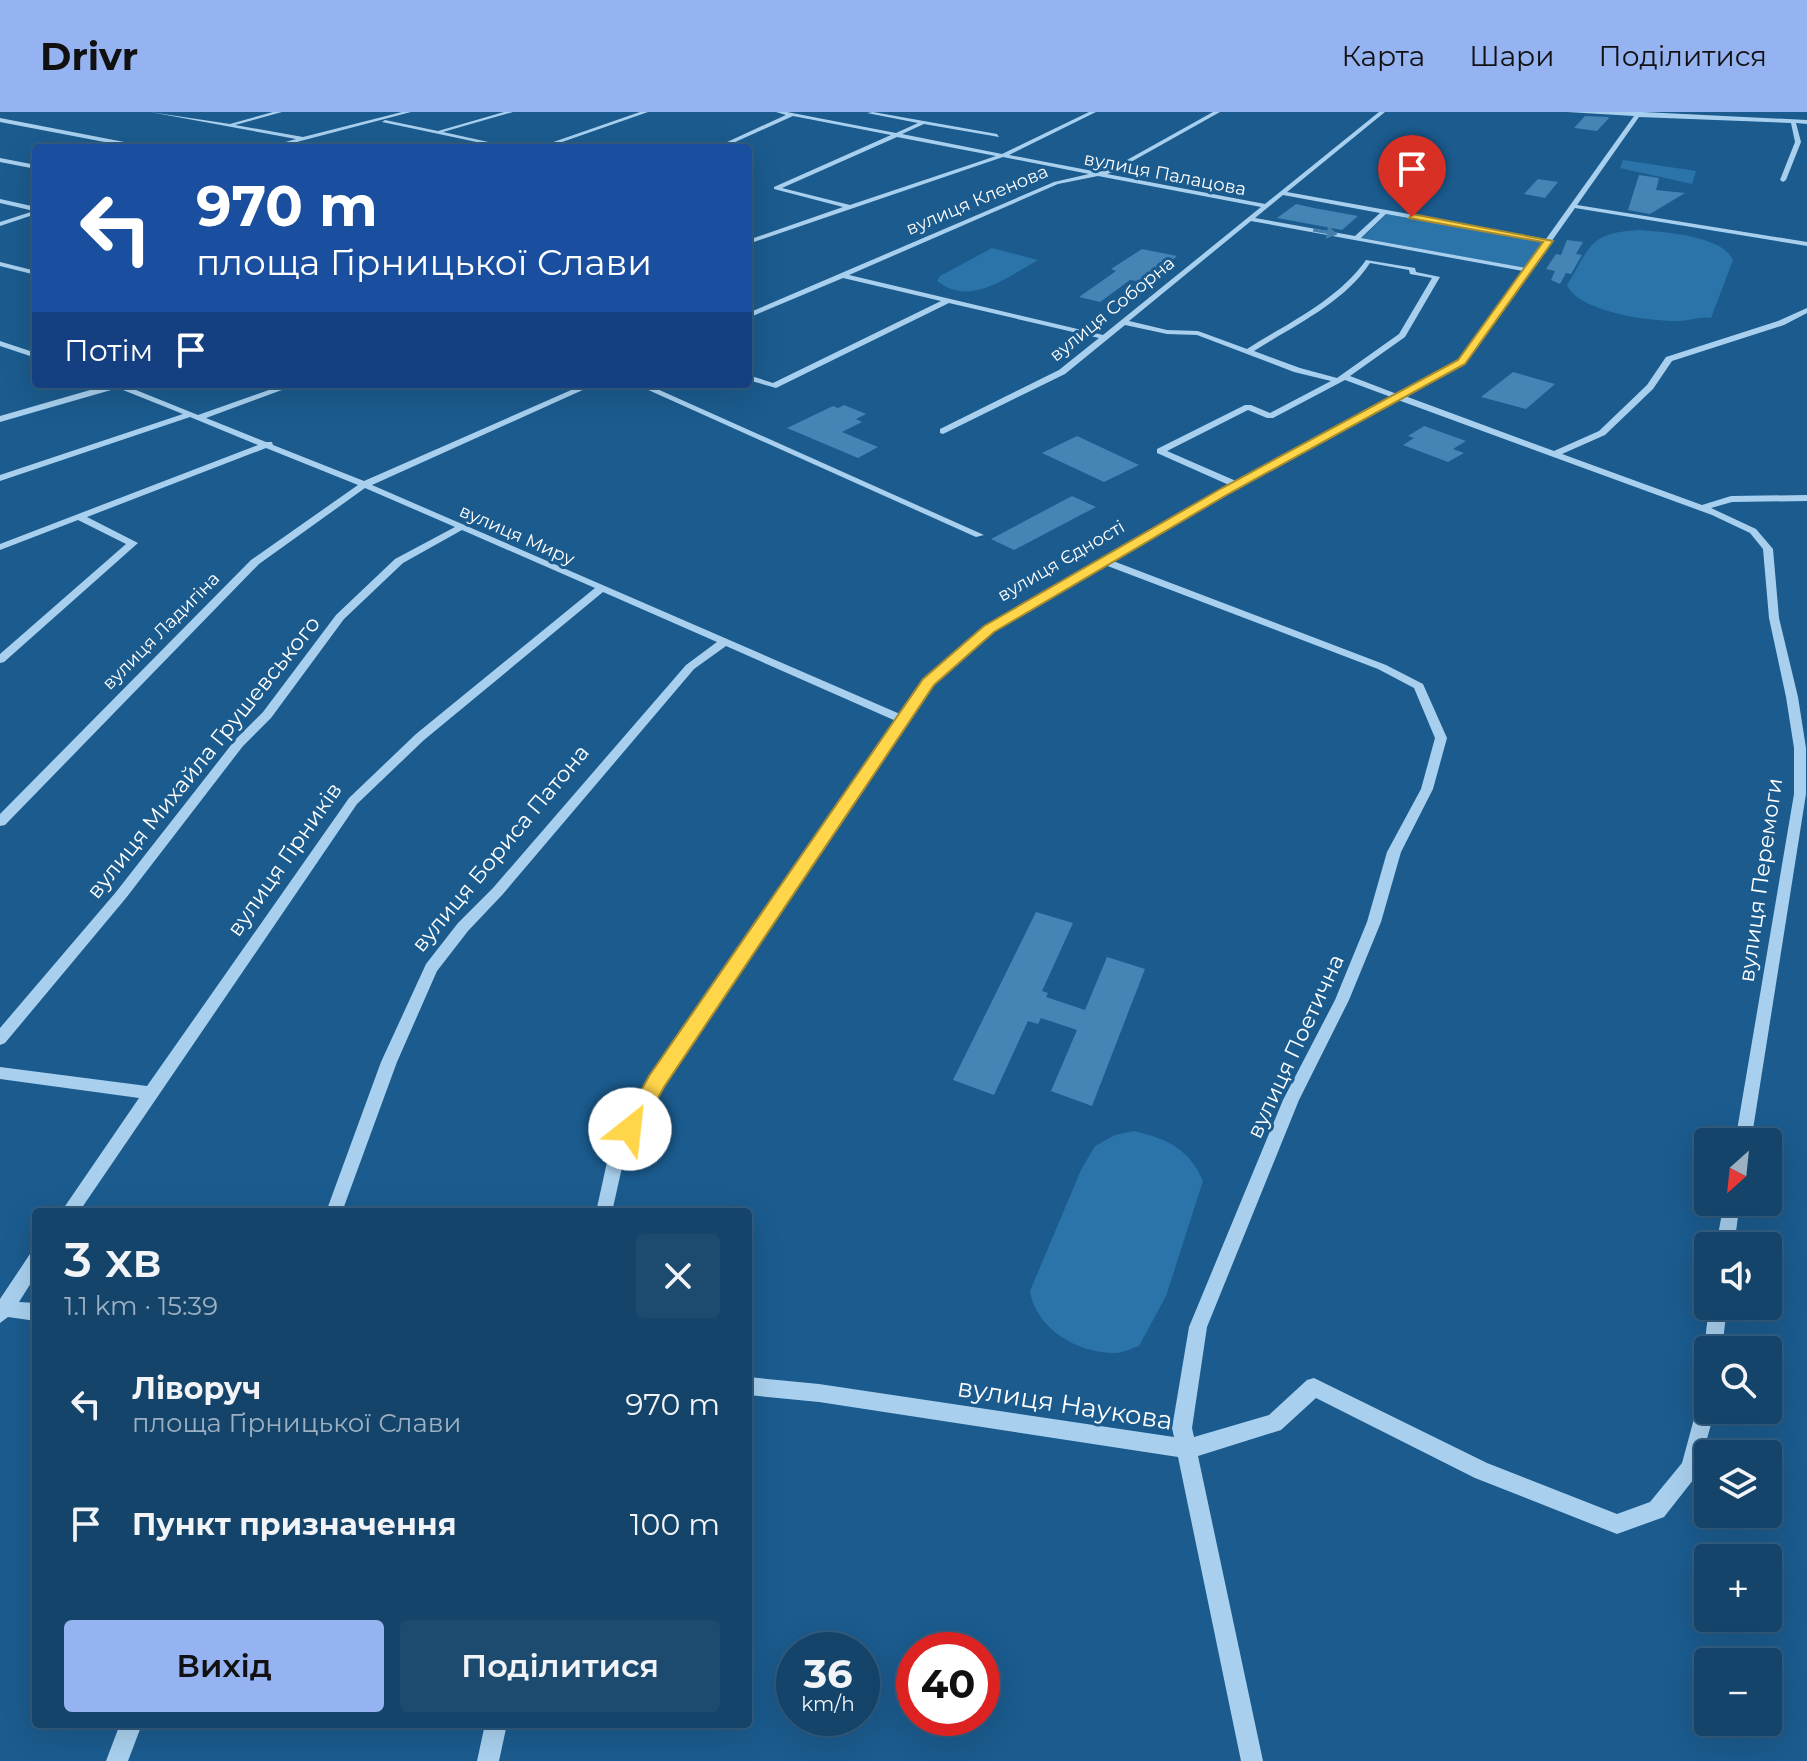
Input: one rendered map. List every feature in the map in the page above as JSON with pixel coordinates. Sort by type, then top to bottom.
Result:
[{"type":"street","points":[[153,112],[305,139]]},
{"type":"street","points":[[180,117],[195,112]]},
{"type":"street","points":[[229,126],[279,112]]},
{"type":"street","points":[[285,144],[408,112]]},
{"type":"street","points":[[437,132],[510,112]]},
{"type":"street","points":[[551,144],[645,112]]},
{"type":"street","name":"вулиця Палацова","points":[[779,112],[1264,206]]},
{"type":"street","points":[[752,241],[1003,155],[1093,112]]},
{"type":"street","name":"вулиця Кленова","points":[[752,314],[1056,183],[1099,175],[1217,112]]},
{"type":"street","name":"вулиця Соборна","points":[[943,431],[1062,372],[1382,112]]},
{"type":"street","points":[[1570,112],[1807,122]]},
{"type":"street","points":[[726,144],[796,113]]},
{"type":"street","points":[[870,113],[997,136]]},
{"type":"street","name":"вулиця Єдності","points":[[605,1208],[617,1153],[656,1082],[928,682],[989,629],[1237,485],[1462,362],[1639,114]]},
{"type":"street","points":[[0,119],[10,115]]},
{"type":"street","points":[[0,119],[125,144]]},
{"type":"street","points":[[379,121],[494,144]]},
{"type":"street","points":[[1783,180],[1798,142],[1793,122]]},
{"type":"street","points":[[850,207],[776,188],[923,123]]},
{"type":"street","points":[[0,160],[32,166]]},
{"type":"street","points":[[1280,193],[1548,241]]},
{"type":"street","points":[[0,201],[32,209]]},
{"type":"street","points":[[1573,206],[1807,244]]},
{"type":"street","points":[[0,224],[32,212]]},
{"type":"street","points":[[1357,238],[1384,212]]},
{"type":"street","points":[[1249,219],[1527,270]]},
{"type":"street","points":[[1237,485],[1160,451],[1248,407],[1270,416],[1340,378],[1402,335],[1436,277],[1412,273],[1413,269],[1368,261],[1360,273],[1327,302],[1249,351]]},
{"type":"street","points":[[0,264],[32,272]]},
{"type":"street","points":[[841,275],[1104,337]]},
{"type":"street","points":[[752,378],[773,386],[946,301]]},
{"type":"street","points":[[1555,454],[1602,433],[1650,387],[1669,359],[1781,323],[1807,310]]},
{"type":"street","name":"вулиця Перемоги","points":[[1123,322],[1167,332],[1198,333],[1297,370],[1340,378],[1398,397],[1703,508],[1753,531],[1768,549],[1774,618],[1802,728],[1803,795],[1745,1128]]},
{"type":"street","points":[[0,343],[32,355]]},
{"type":"street","points":[[0,419],[108,388]]},
{"type":"street","name":"вулиця Миру","points":[[126,388],[269,444],[904,720]]},
{"type":"street","points":[[0,478],[282,388]]},
{"type":"street","points":[[364,485],[583,388]]},
{"type":"street","points":[[648,388],[979,535]]},
{"type":"street","points":[[0,547],[269,444]]},
{"type":"street","name":"вулиця Ладигіна","points":[[0,822],[255,562],[364,485]]},
{"type":"street","points":[[1703,508],[1731,499],[1807,498]]},
{"type":"street","points":[[0,660],[133,543],[77,516]]},
{"type":"street","name":"вулиця Михайла Грушевського","points":[[0,1039],[121,895],[239,743],[267,715],[340,617],[399,561],[461,527]]},
{"type":"street","name":"вулиця Поетична","points":[[1104,561],[1382,667],[1419,686],[1441,738],[1427,789],[1394,852],[1374,922],[1342,1000],[1291,1100],[1198,1327],[1182,1428],[1252,1761]]},
{"type":"street","name":"вулиця Гірників","points":[[72,1208],[353,801],[420,737],[600,589]]},
{"type":"street","name":"вулиця Бориса Патона","points":[[335,1208],[389,1062],[431,968],[463,927],[498,891],[690,667],[724,642]]},
{"type":"street","points":[[0,1073],[149,1093]]},
{"type":"street","points":[[1,1310],[32,1266]]},
{"type":"street","points":[[1,1310],[32,1312]]},
{"type":"street","name":"вулиця Наукова","points":[[752,1386],[819,1393],[1187,1449],[1274,1423],[1314,1387],[1482,1471],[1617,1524],[1657,1510],[1690,1468],[1702,1424]]},
{"type":"street","points":[[117,1761],[129,1728]]},
{"type":"street","points":[[488,1761],[495,1728]]},
{"type":"shaded area","points":[[1623,160],[1696,171],[1692,184],[1620,168]]},
{"type":"shaded area","points":[[1387,214],[1543,242],[1523,268],[1362,238]]},
{"type":"shaded area","points":[[1638,230],[1691,236],[1727,252],[1733,260],[1711,318],[1652,320],[1600,309],[1574,294],[1567,285],[1593,244],[1610,234]]},
{"type":"shaded area","points":[[992,248],[1038,260],[1002,281],[976,290],[950,289],[937,281],[940,276]]},
{"type":"shaded area","points":[[1134,1131],[1176,1147],[1191,1161],[1203,1181],[1166,1296],[1139,1346],[1118,1353],[1101,1352],[1060,1336],[1040,1317],[1030,1291],[1081,1170],[1095,1146],[1115,1135]]},
{"type":"building","points":[[1585,116],[1609,118],[1597,131],[1574,128]]},
{"type":"building","points":[[1639,175],[1659,178],[1656,190],[1685,193],[1650,214],[1628,210]]},
{"type":"building","points":[[1538,179],[1558,182],[1545,198],[1524,194]]},
{"type":"building","points":[[1296,204],[1358,216],[1342,230],[1277,218]]},
{"type":"building","points":[[1567,240],[1583,242],[1576,254],[1582,255],[1571,274],[1566,273],[1560,284],[1551,280],[1555,271],[1546,269],[1556,254],[1561,255]]},
{"type":"building","points":[[1142,249],[1177,256],[1144,282],[1130,280],[1100,302],[1079,297],[1116,271],[1111,269]]},
{"type":"building","points":[[1513,372],[1555,384],[1526,409],[1481,397]]},
{"type":"building","points":[[844,405],[866,414],[856,419],[862,422],[842,432],[878,447],[858,458],[787,428],[833,406],[838,408]]},
{"type":"building","points":[[1424,426],[1466,441],[1453,449],[1464,453],[1448,462],[1403,445],[1414,438],[1408,436]]},
{"type":"building","points":[[1077,436],[1139,465],[1104,482],[1042,453]]},
{"type":"building","points":[[1072,496],[1096,507],[1014,550],[991,539]]},
{"type":"building","points":[[1036,912],[1073,923],[1042,991],[1048,993],[1046,997],[1085,1010],[1107,957],[1145,969],[1092,1106],[1051,1091],[1077,1030],[1041,1018],[1038,1024],[1028,1021],[994,1095],[953,1080]]},
{"type":"route","points":[[630,1129],[656,1082],[928,682],[989,629],[1226,490],[1462,362],[1548,241],[1412,217]]}]
